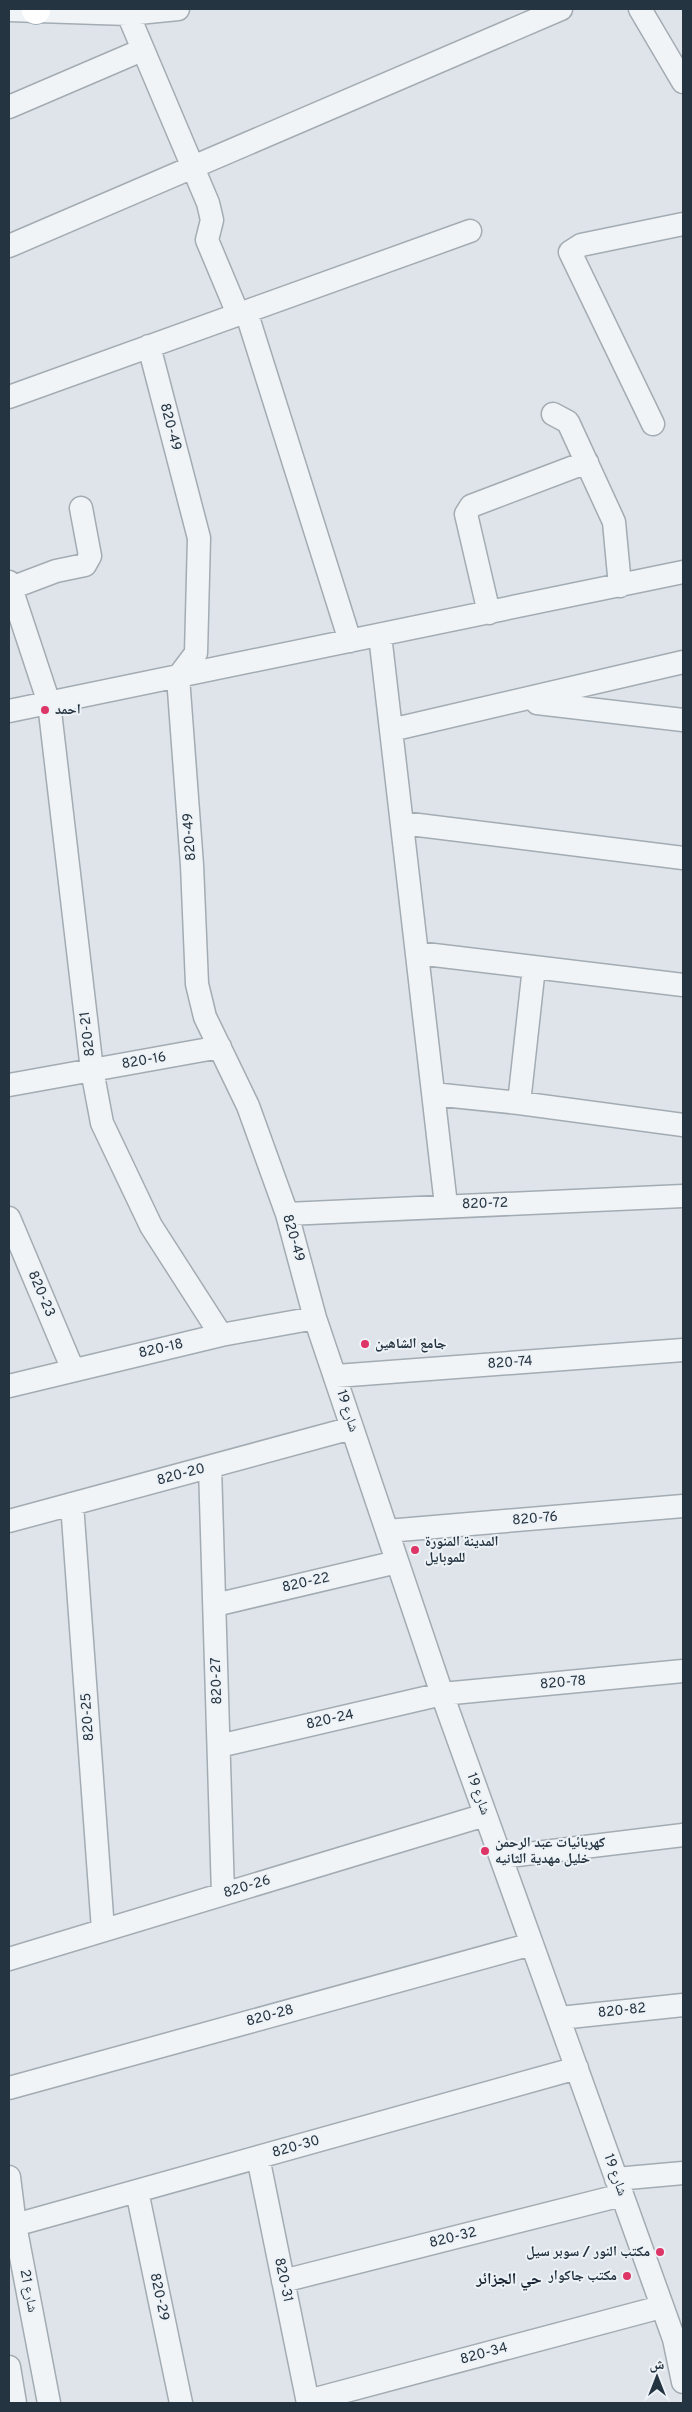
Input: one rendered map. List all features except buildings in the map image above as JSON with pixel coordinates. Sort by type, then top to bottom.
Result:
[{"type":"street","points":[[9,10],[128,14],[178,9]]},
{"type":"street","points":[[9,246],[561,9]]},
{"type":"street","points":[[640,9],[683,82]]},
{"type":"street","points":[[128,14],[210,211],[212,220],[207,240],[242,313],[350,642]]},
{"type":"street","points":[[9,107],[142,50]]},
{"type":"street","points":[[653,424],[570,252],[581,245],[683,224]]},
{"type":"street","points":[[9,397],[470,231]]},
{"type":"street","name":"820-49","points":[[149,346],[199,538],[196,653],[178,677],[192,865],[197,984],[205,1018],[248,1106],[287,1214],[315,1318]]},
{"type":"street","points":[[553,414],[568,422],[614,522],[620,586]]},
{"type":"street","points":[[490,612],[466,514],[471,506],[587,462]]},
{"type":"street","points":[[10,585],[56,571],[85,565],[90,556],[81,508]]},
{"type":"street","points":[[9,711],[683,572]]},
{"type":"street","name":"820-21","points":[[10,585],[49,703],[92,1070],[102,1122],[151,1226],[221,1335]]},
{"type":"street","points":[[380,635],[446,1205]]},
{"type":"street","points":[[391,730],[683,662]]},
{"type":"street","points":[[521,701],[683,720]]},
{"type":"street","points":[[402,823],[683,858]]},
{"type":"street","points":[[417,953],[683,985]]},
{"type":"street","points":[[519,1103],[534,967]]},
{"type":"street","name":"820-16","points":[[9,1085],[220,1047]]},
{"type":"street","points":[[433,1094],[519,1103],[683,1125]]},
{"type":"street","name":"820-72","points":[[287,1214],[446,1205],[683,1196]]},
{"type":"street","name":"820-23","points":[[9,1218],[73,1370]]},
{"type":"street","name":"820-18","points":[[9,1386],[221,1335],[315,1318]]},
{"type":"street","name":"شارع 19","points":[[315,1318],[485,1816],[502,1857],[560,2018],[661,2307],[678,2338],[683,2382]]},
{"type":"street","name":"820-74","points":[[336,1376],[683,1350]]},
{"type":"street","name":"820-20","points":[[9,1521],[352,1428]]},
{"type":"street","name":"820-27","points":[[210,1467],[223,1894]]},
{"type":"street","name":"820-25","points":[[72,1504],[103,1930]]},
{"type":"street","name":"820-76","points":[[387,1531],[683,1506]]},
{"type":"street","name":"820-22","points":[[215,1605],[397,1562]]},
{"type":"street","name":"820-78","points":[[442,1694],[683,1672]]},
{"type":"street","name":"820-24","points":[[219,1746],[442,1694]]},
{"type":"street","name":"820-26","points":[[9,1959],[485,1816]]},
{"type":"street","points":[[502,1857],[683,1835]]},
{"type":"street","name":"820-28","points":[[9,2088],[532,1944]]},
{"type":"street","name":"820-82","points":[[560,2018],[683,2005]]},
{"type":"street","name":"820-30","points":[[15,2225],[577,2068]]},
{"type":"street","name":"820-31","points":[[258,2157],[308,2402]]},
{"type":"street","name":"820-32","points":[[283,2282],[619,2187],[683,2173]]},
{"type":"street","name":"شارع 21","points":[[9,2178],[15,2225],[49,2403]]},
{"type":"street","name":"820-29","points":[[137,2191],[181,2403]]},
{"type":"street","name":"820-34","points":[[308,2402],[661,2307]]},
{"type":"street","points":[[9,2373],[15,2403]]},
{"type":"place","name":"احمد","points":[[45,710]]},
{"type":"place","name":"جامع الشاهين","points":[[365,1344]]},
{"type":"place","name":"المدينة المنورة للموبايل","points":[[415,1550]]},
{"type":"place","name":"كهربائيات عبد الرحمن خليل مهدية الثانيه","points":[[485,1851]]},
{"type":"place","name":"مكتب النور / سوبر سيل","points":[[660,2252]]},
{"type":"place","name":"مكتب جاكوار","points":[[627,2276]]},
{"type":"district","name":"حي الجزائر","points":[[509,2280]]}]
